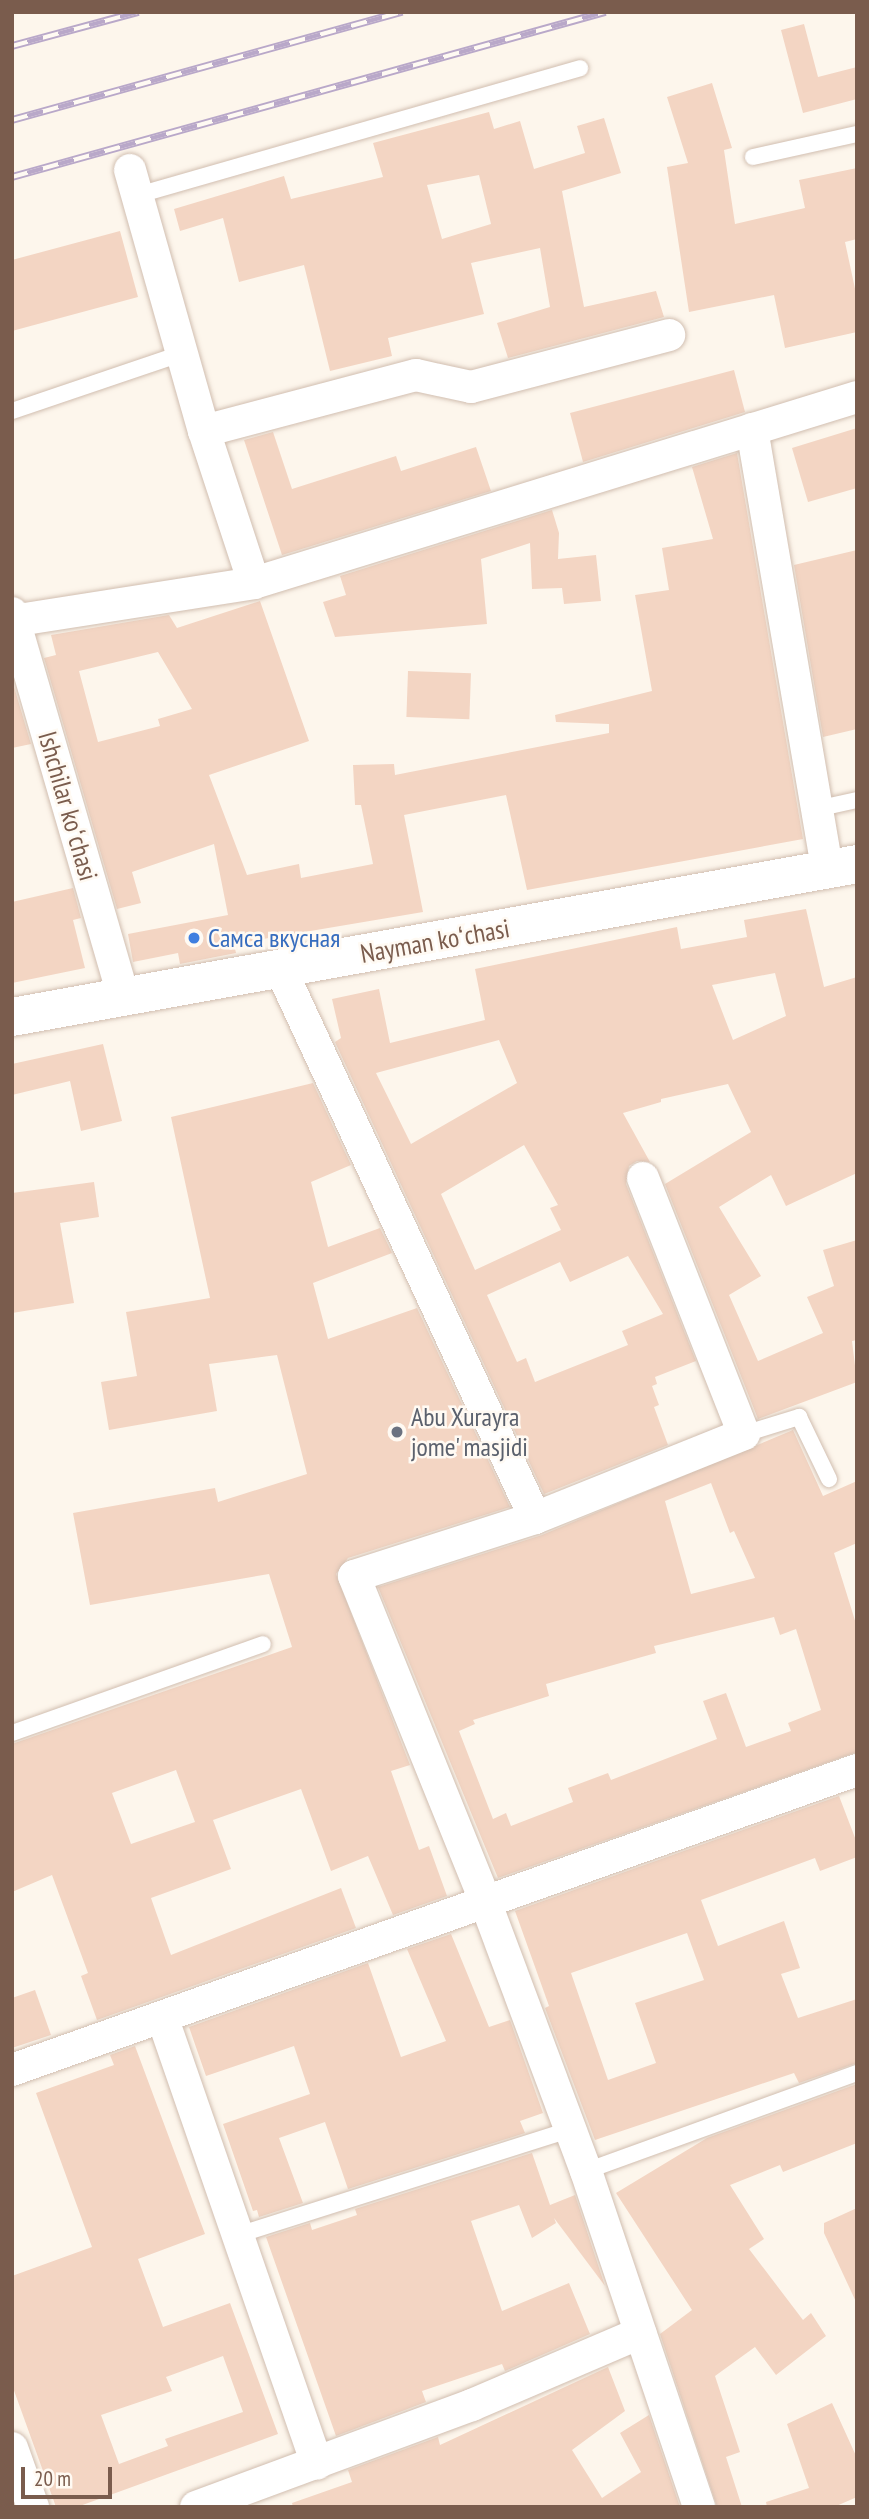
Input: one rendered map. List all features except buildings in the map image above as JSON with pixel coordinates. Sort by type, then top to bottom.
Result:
[{"type":"main road","name":"Nayman koʻchasi","points":[[12,1017],[124,999],[842,866]]},
{"type":"street","points":[[134,183],[204,431],[254,583]]},
{"type":"street","points":[[204,431],[416,375],[471,387],[669,335]]},
{"type":"street","points":[[13,618],[254,583],[857,397]]},
{"type":"street","points":[[752,429],[817,808],[842,866]]},
{"type":"street","name":"Ishchilar koʻchasi","points":[[13,618],[124,999]]},
{"type":"street","points":[[281,970],[535,1518]]},
{"type":"street","points":[[643,1178],[744,1434],[535,1518],[354,1576],[485,1901],[586,2171],[699,2507]]},
{"type":"street","points":[[12,2070],[857,1770]]},
{"type":"street","points":[[166,2028],[317,2464]]},
{"type":"street","points":[[196,2507],[317,2464],[640,2333]]},
{"type":"street","points":[[12,2448],[33,2507]]},
{"type":"lane","points":[[134,183],[580,68]]},
{"type":"lane","points":[[753,157],[857,134]]},
{"type":"lane","points":[[12,411],[183,354]]},
{"type":"lane","points":[[817,808],[857,800]]},
{"type":"lane","points":[[744,1434],[799,1417],[829,1479]]},
{"type":"lane","points":[[12,1733],[263,1644]]},
{"type":"lane","points":[[586,2171],[857,2073]]},
{"type":"lane","points":[[239,2235],[569,2130]]},
{"type":"railway","points":[[12,46],[138,12]]},
{"type":"railway","points":[[12,120],[402,12]]},
{"type":"railway","points":[[12,177],[605,12]]},
{"type":"place","name":"Самса вкусная","points":[[194,938]]},
{"type":"place","name":"Abu Xurayra jome' masjidi","points":[[397,1432]]}]
